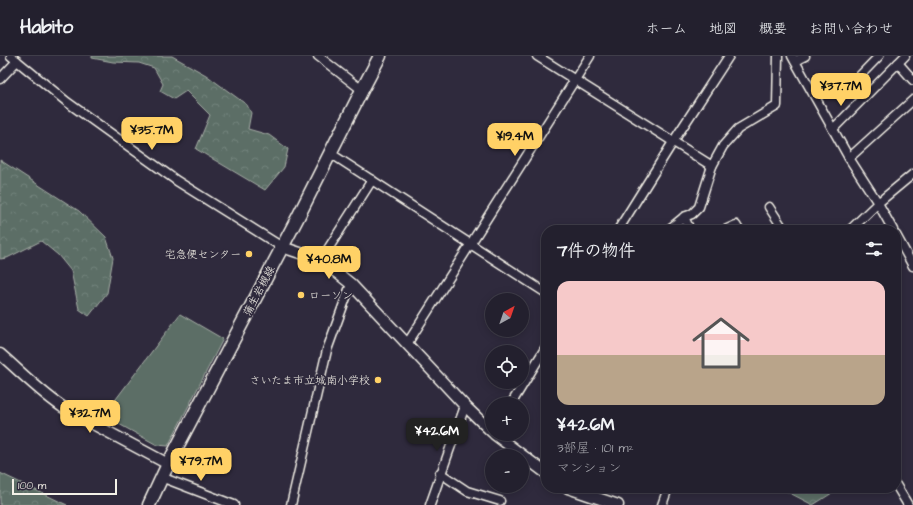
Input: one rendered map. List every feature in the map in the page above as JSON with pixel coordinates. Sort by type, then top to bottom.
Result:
[{"type":"main road","name":"蒲生岩槻線","points":[[149,505],[161,477],[282,247],[380,56]]},
{"type":"street","points":[[318,56],[362,90]]},
{"type":"street","points":[[537,56],[712,166]]},
{"type":"street","points":[[407,344],[590,56]]},
{"type":"street","points":[[621,225],[729,56]]},
{"type":"street","points":[[674,225],[684,216],[692,214],[699,207],[712,166],[723,146],[738,129],[777,106],[778,56]]},
{"type":"street","points":[[805,56],[793,59],[849,158],[890,225]]},
{"type":"street","points":[[862,98],[850,86],[879,56]]},
{"type":"street","points":[[833,129],[905,56]]},
{"type":"street","points":[[0,79],[14,58],[85,115],[177,182],[282,247],[321,260],[351,284],[465,406],[485,425]]},
{"type":"street","points":[[898,64],[913,80]]},
{"type":"street","points":[[849,158],[913,100]]},
{"type":"street","points":[[330,153],[541,290]]},
{"type":"street","points":[[855,225],[878,203],[913,174]]},
{"type":"street","points":[[321,260],[372,180]]},
{"type":"street","points":[[769,207],[781,225]]},
{"type":"street","points":[[684,216],[688,225]]},
{"type":"street","points":[[901,244],[913,266]]},
{"type":"street","points":[[291,505],[327,350],[351,284]]},
{"type":"street","points":[[0,354],[51,400],[168,464]]},
{"type":"street","points":[[515,397],[541,355]]},
{"type":"street","points":[[430,505],[440,473],[465,406]]},
{"type":"street","points":[[504,441],[541,469]]},
{"type":"street","points":[[440,473],[467,492],[500,501]]},
{"type":"street","points":[[161,477],[234,505]]},
{"type":"street","points":[[583,493],[618,505]]},
{"type":"street","points":[[662,505],[666,493]]},
{"type":"street","points":[[901,493],[908,505]]},
{"type":"green space","points":[[92,56],[172,56],[206,75],[247,105],[251,113],[248,129],[269,135],[288,149],[284,167],[265,190],[196,149],[210,115],[186,91],[174,99],[160,91],[163,84],[154,68],[139,63],[113,62],[92,58]]},
{"type":"green space","points":[[0,160],[79,211],[106,237],[113,258],[107,293],[89,316],[79,309],[71,271],[58,255],[41,241],[7,258],[0,259]]},
{"type":"green space","points":[[180,314],[223,339],[168,446],[157,445],[117,423],[107,411]]},
{"type":"green space","points":[[0,473],[67,505],[0,505]]},
{"type":"green space","points":[[790,493],[832,493],[813,505]]},
{"type":"place","name":"宅急便センター","points":[[249,254]]},
{"type":"place","name":"ローソン","points":[[301,295]]},
{"type":"place","name":"さいたま市立城南小学校","points":[[378,380]]}]
